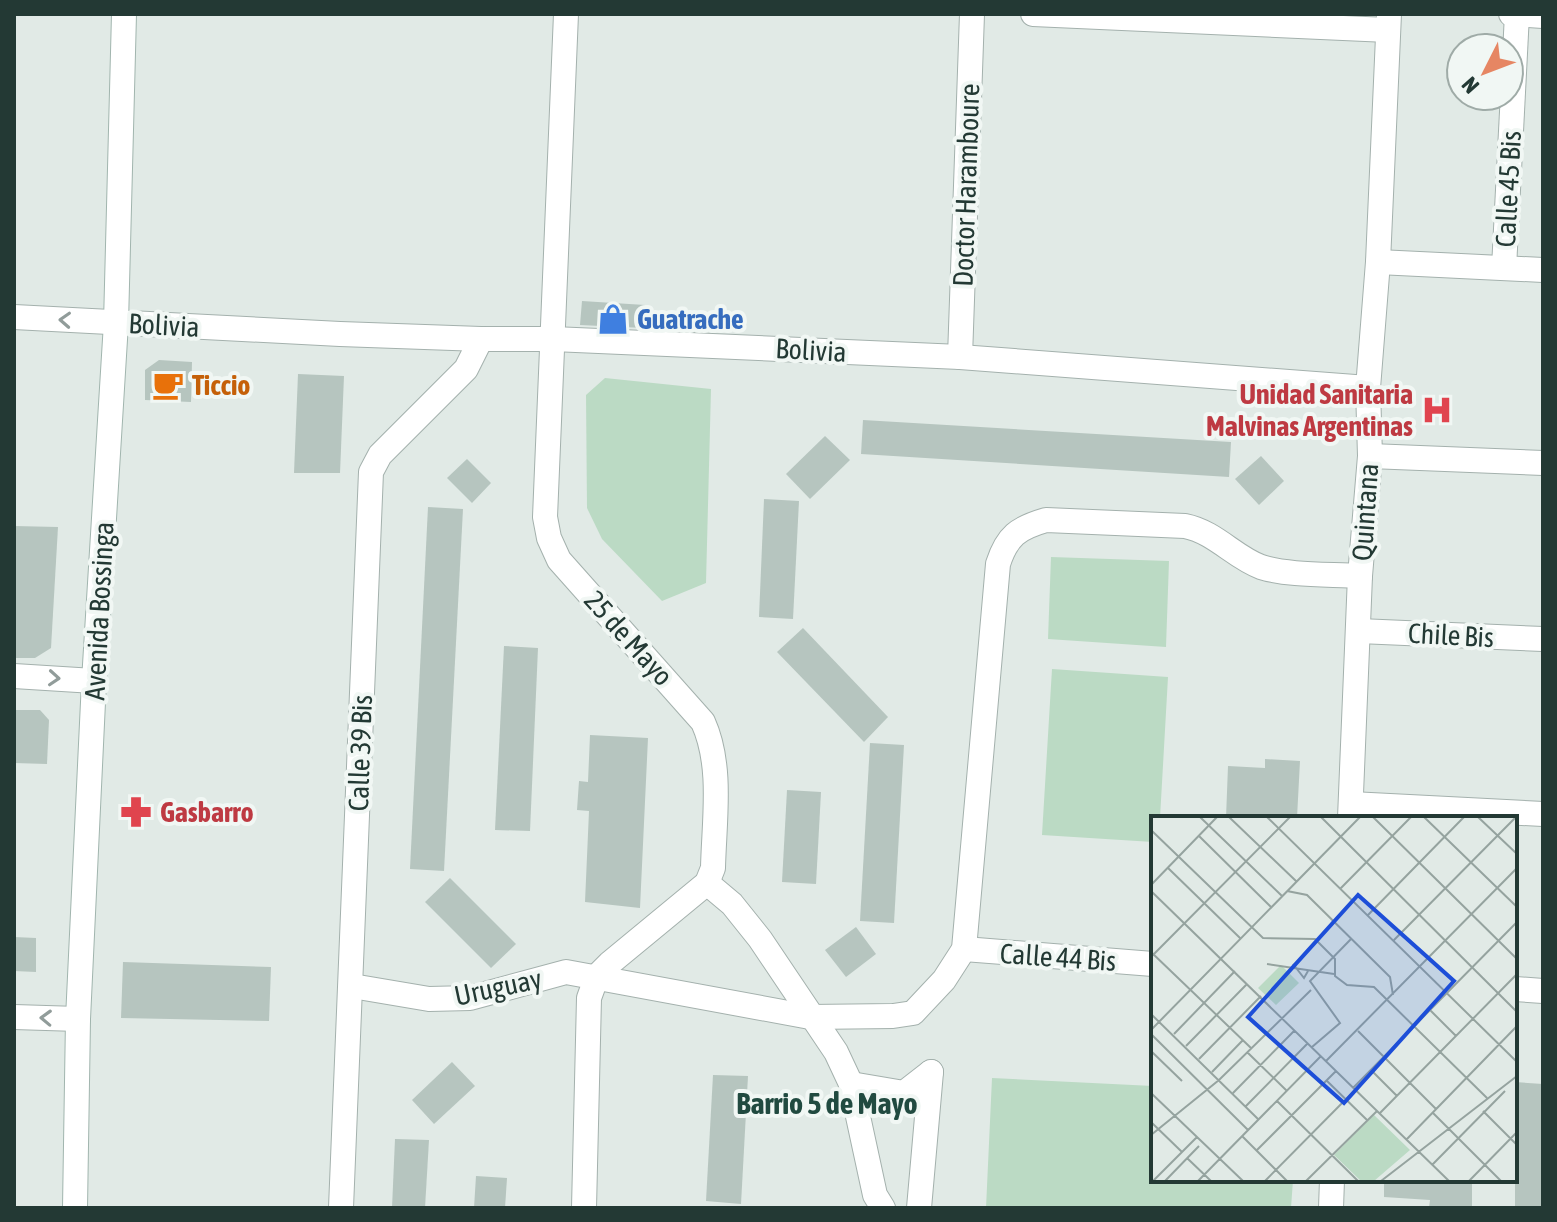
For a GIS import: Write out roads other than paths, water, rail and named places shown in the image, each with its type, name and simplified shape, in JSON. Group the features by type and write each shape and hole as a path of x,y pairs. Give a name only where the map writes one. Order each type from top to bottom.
{"street":[{"name":"Avenida Bossinga","path":"75,1208 78,1019 94,681 116,323 124,14"},
{"name":"25 de Mayo","path":"566,14 545,517 549,538 559,560 703,722 713,743 713,868 707,883"},
{"name":"Doctor Haramboure","path":"960,357 972,14"},
{"path":"1033,14 1389,22"},
{"path":"1511,14 1543,16"},
{"name":"Calle 45 Bis","path":"1504,268 1517,14"},
{"name":"Quintana","path":"1350,811 1360,576 1370,456 1368,388 1378,262 1389,22"},
{"path":"1378,262 1543,270"},
{"name":"Bolivia","path":"14,317 960,357 1368,388"},
{"name":"Calle 39 Bis","path":"341,1208 371,472 380,455 466,369 481,339"},
{"path":"1370,456 1543,463"},
{"path":"964,949 998,564 1004,545 1015,534 1028,525 1046,520 1185,526 1202,529 1260,566 1360,576"},
{"name":"Chile Bis","path":"1359,631 1543,639"},
{"path":"14,676 94,681"},
{"path":"1350,811 1543,814"},
{"path":"584,1208 589,998 597,976 707,883 732,904 760,939 836,1052 851,1084 875,1195 883,1208"},
{"name":"Uruguay","path":"352,986 429,999 470,998 566,972 810,1017 893,1016 913,1013 944,980 964,949"},
{"name":"Calle 44 Bis","path":"964,949 1151,964"},
{"path":"1517,989 1543,991"},
{"path":"14,1017 78,1019"},
{"path":"851,1084 904,1093 931,1072 919,1208"},
{"path":"1331,1208 1332,1182"}],"place":[{"name":"Guatrache","path":"613,319"},
{"name":"Ticcio","path":"168,385"},
{"name":"Unidad Sanitaria Malvinas Argentinas","path":"1437,410"},
{"name":"Gasbarro","path":"136,812"}],"district":[{"name":"Barrio 5 de Mayo","path":"827,1103"}]}
